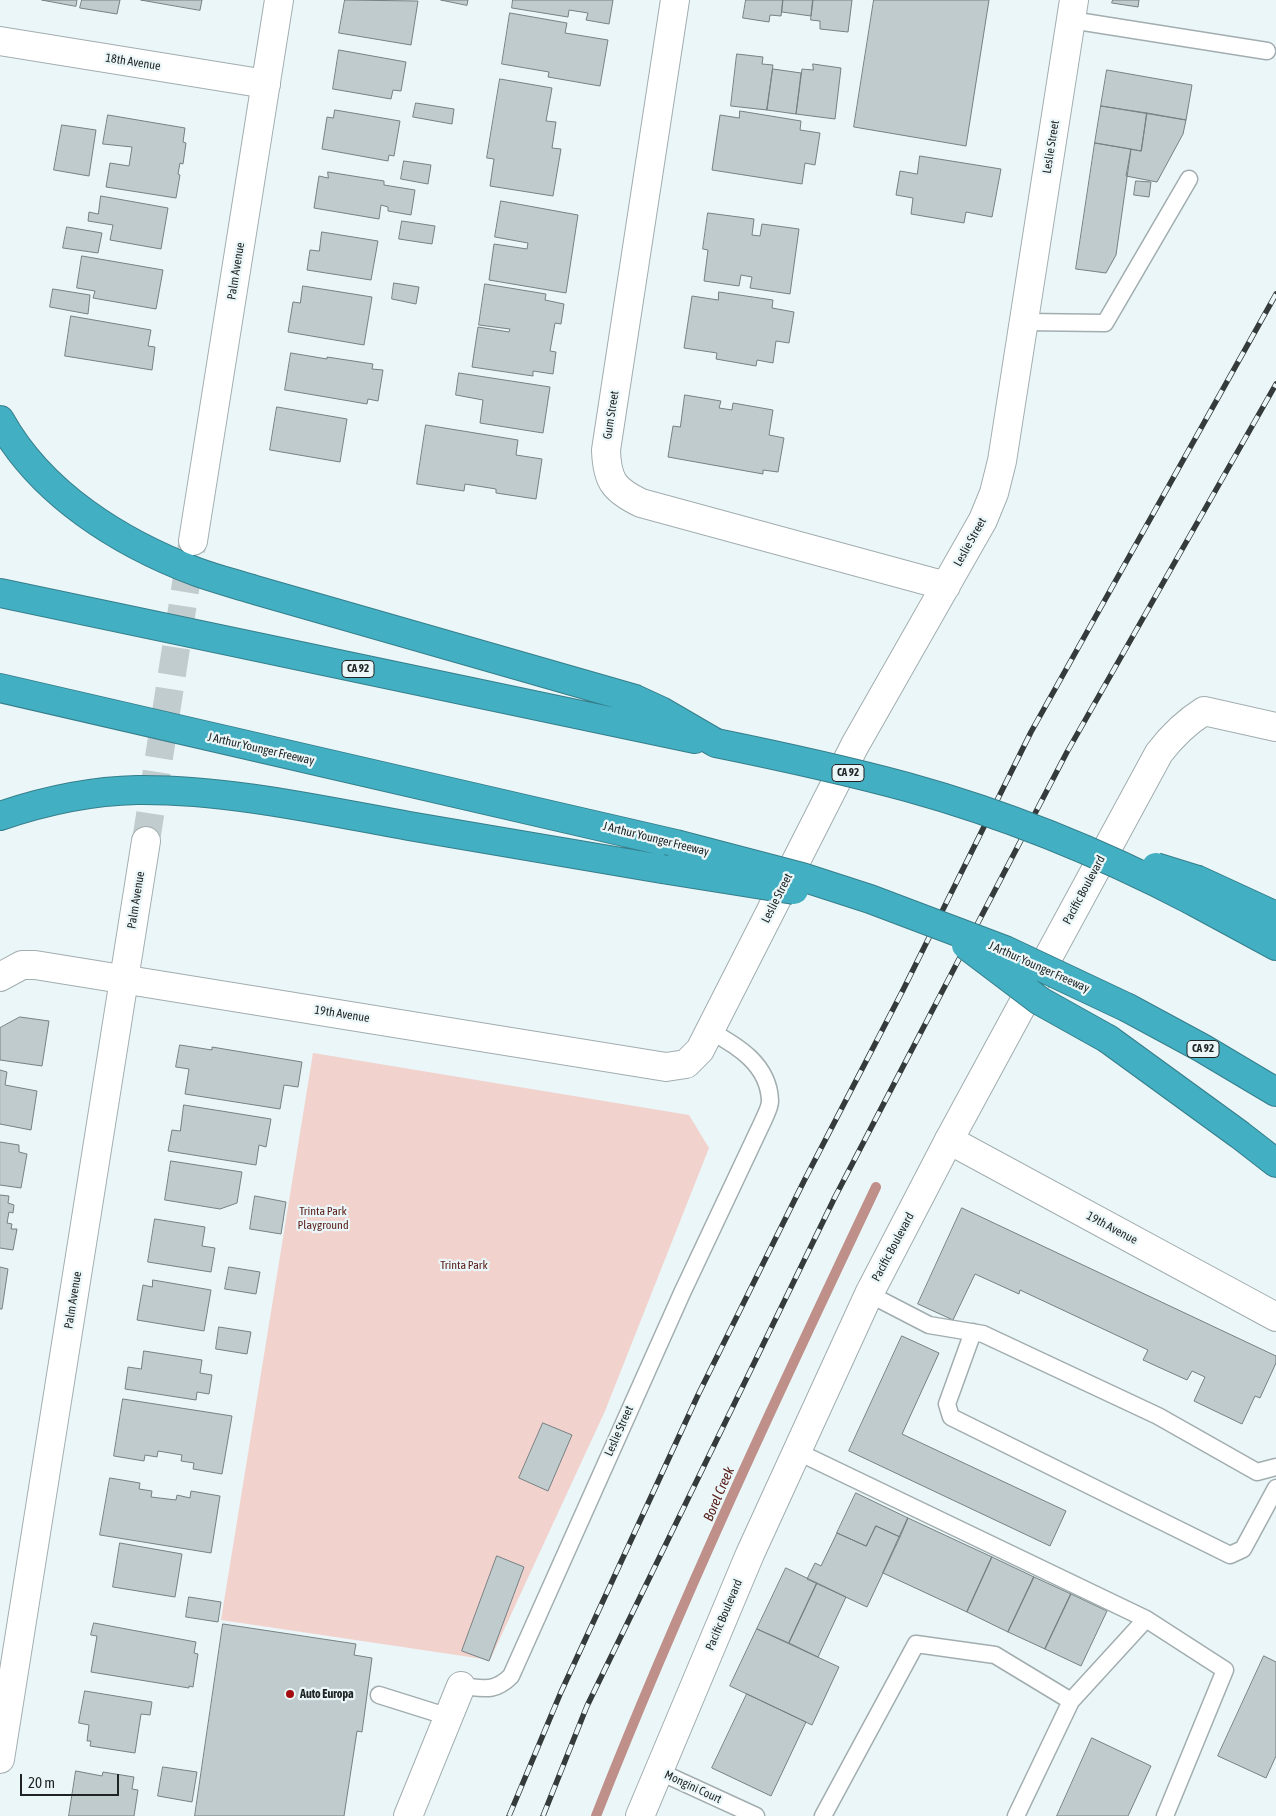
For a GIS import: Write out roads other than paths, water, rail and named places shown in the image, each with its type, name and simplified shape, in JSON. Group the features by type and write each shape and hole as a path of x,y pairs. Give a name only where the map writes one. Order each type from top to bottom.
{"highway":[{"path":"0,420 30,463 58,491 94,519 144,548 197,572 635,699 661,711 716,743"},
{"name":"CA 92","path":"0,593 716,743 907,787 1051,836 1109,860 1195,890 1276,946"},
{"name":"J Arthur Younger Freeway","path":"0,688 676,844 802,877 870,899 1005,950 1128,1008 1202,1048 1276,1092"},
{"path":"0,816 28,806 105,792 136,790 212,794 765,886 870,899"},
{"path":"1195,890 1276,916"},
{"path":"939,924 1040,1001 1108,1039 1240,1134 1276,1163"}],"street":[{"name":"Palm Avenue","path":"193,541 279,0"},
{"name":"Gum Street","path":"675,0 606,450 607,470 614,484 625,495 641,503 946,586"},
{"name":"Leslie Street","path":"686,1064 700,1050 855,745 983,520 994,493 1002,461 1073,10"},
{"name":"18th Avenue","path":"0,41 266,84"},
{"name":"Pacific Boulevard","path":"640,1816 796,1450 868,1294 949,1140 1159,753 1174,734 1204,711 1276,727"},
{"name":"Palm Avenue","path":"0,1759 146,841"},
{"name":"19th Avenue","path":"0,977 22,965 35,965 666,1067 686,1064"},
{"name":"19th Avenue","path":"949,1140 1276,1316"},
{"name":"Leslie Street","path":"408,1816 461,1686"}],"lane":[{"path":"1073,10 1267,51"},
{"path":"1024,322 1105,323 1189,179"},
{"name":"Leslie Street","path":"461,1686 490,1688 502,1685 510,1676 678,1302 764,1119 770,1103 768,1087 762,1071 732,1042 710,1031"},
{"path":"868,1294 929,1324 983,1334 1158,1416 1257,1472 1276,1467"},
{"path":"972,1332 947,1404 951,1417 1230,1555 1243,1548 1276,1488"},
{"path":"796,1450 1146,1619 1225,1670 1165,1816"},
{"path":"1016,1816 1071,1701 1146,1619"},
{"path":"823,1816 916,1644 995,1655 1071,1701"},
{"path":"379,1696 449,1717"},
{"name":"Mongini Court","path":"658,1771 756,1816"}],"waterway":[{"name":"Borel Creek","path":"596,1816 661,1657 696,1578 766,1421 876,1187"}],"tunnel":[{"path":"146,841 192,545"}],"railway":[{"path":"509,1816 561,1692 698,1395 804,1181 903,990 1031,732 1276,294"},
{"path":"543,1816 587,1706 835,1197 1067,752 1276,384"}],"place":[{"name":"Auto Europa","path":"290,1694"}],"park label":[{"name":"Trinta Park Playground","path":"323,1218"},
{"name":"Trinta Park","path":"464,1265"}]}
